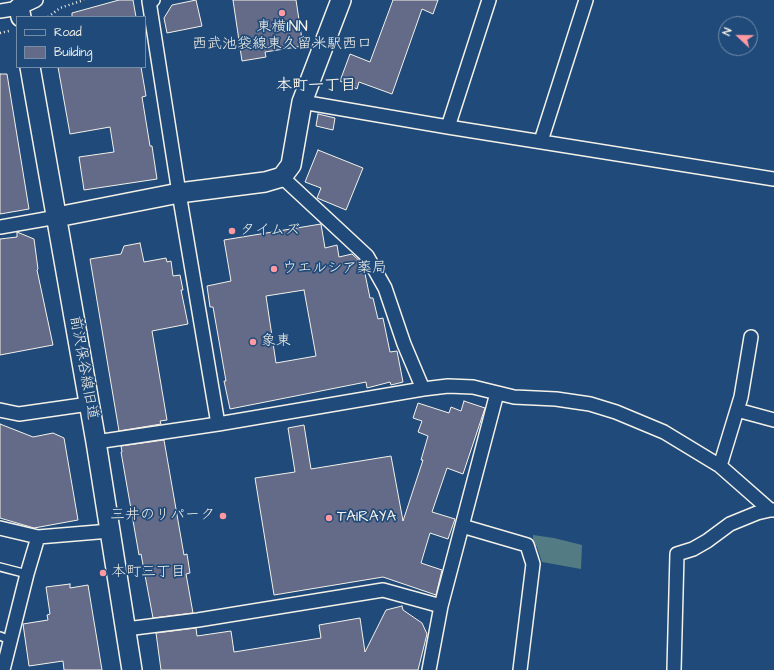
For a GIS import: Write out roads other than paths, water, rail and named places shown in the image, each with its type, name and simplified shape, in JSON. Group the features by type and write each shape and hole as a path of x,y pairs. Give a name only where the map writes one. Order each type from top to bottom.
{"street":[{"path":"18,16 36,0"},
{"path":"153,0 149,1 179,193 218,424"},
{"path":"0,227 179,193 265,182 282,177 291,164 302,102 341,0"},
{"path":"448,127 489,0"},
{"path":"542,141 586,0"},
{"path":"0,11 16,18"},
{"name":"前沢保谷線旧道","path":"30,68 58,217 96,442 132,670"},
{"path":"302,102 774,179"},
{"path":"282,177 367,256 385,288 404,344 423,389"},
{"path":"720,466 741,398 751,337"},
{"path":"96,442 218,424 423,389 448,386 473,387 514,397 556,399 590,404 616,412 664,432 720,466 772,510"},
{"path":"429,670 441,606 497,393"},
{"path":"0,410 19,414 89,404"},
{"path":"737,410 774,420"},
{"path":"674,670 677,554 693,549 708,541 730,524 757,513 772,510"},
{"path":"462,526 527,545 533,564 520,670"},
{"path":"0,528 38,537 110,530"},
{"path":"3,670 5,638 38,537"},
{"path":"126,629 198,620 383,590 441,606"}],"lane":[{"path":"0,567 26,574"}],"place":[{"name":"東横INN 西武池袋線東久留米駅西口","path":"282,13"},
{"name":"タイムズ","path":"232,231"},
{"name":"ウエルシア薬局","path":"274,269"},
{"name":"象東","path":"253,342"},
{"name":"三井のリパーク","path":"223,516"},
{"name":"TAIRAYA","path":"329,518"},
{"name":"本町三丁目","path":"103,573"}],"district":[{"name":"本町一丁目","path":"316,87"}]}
